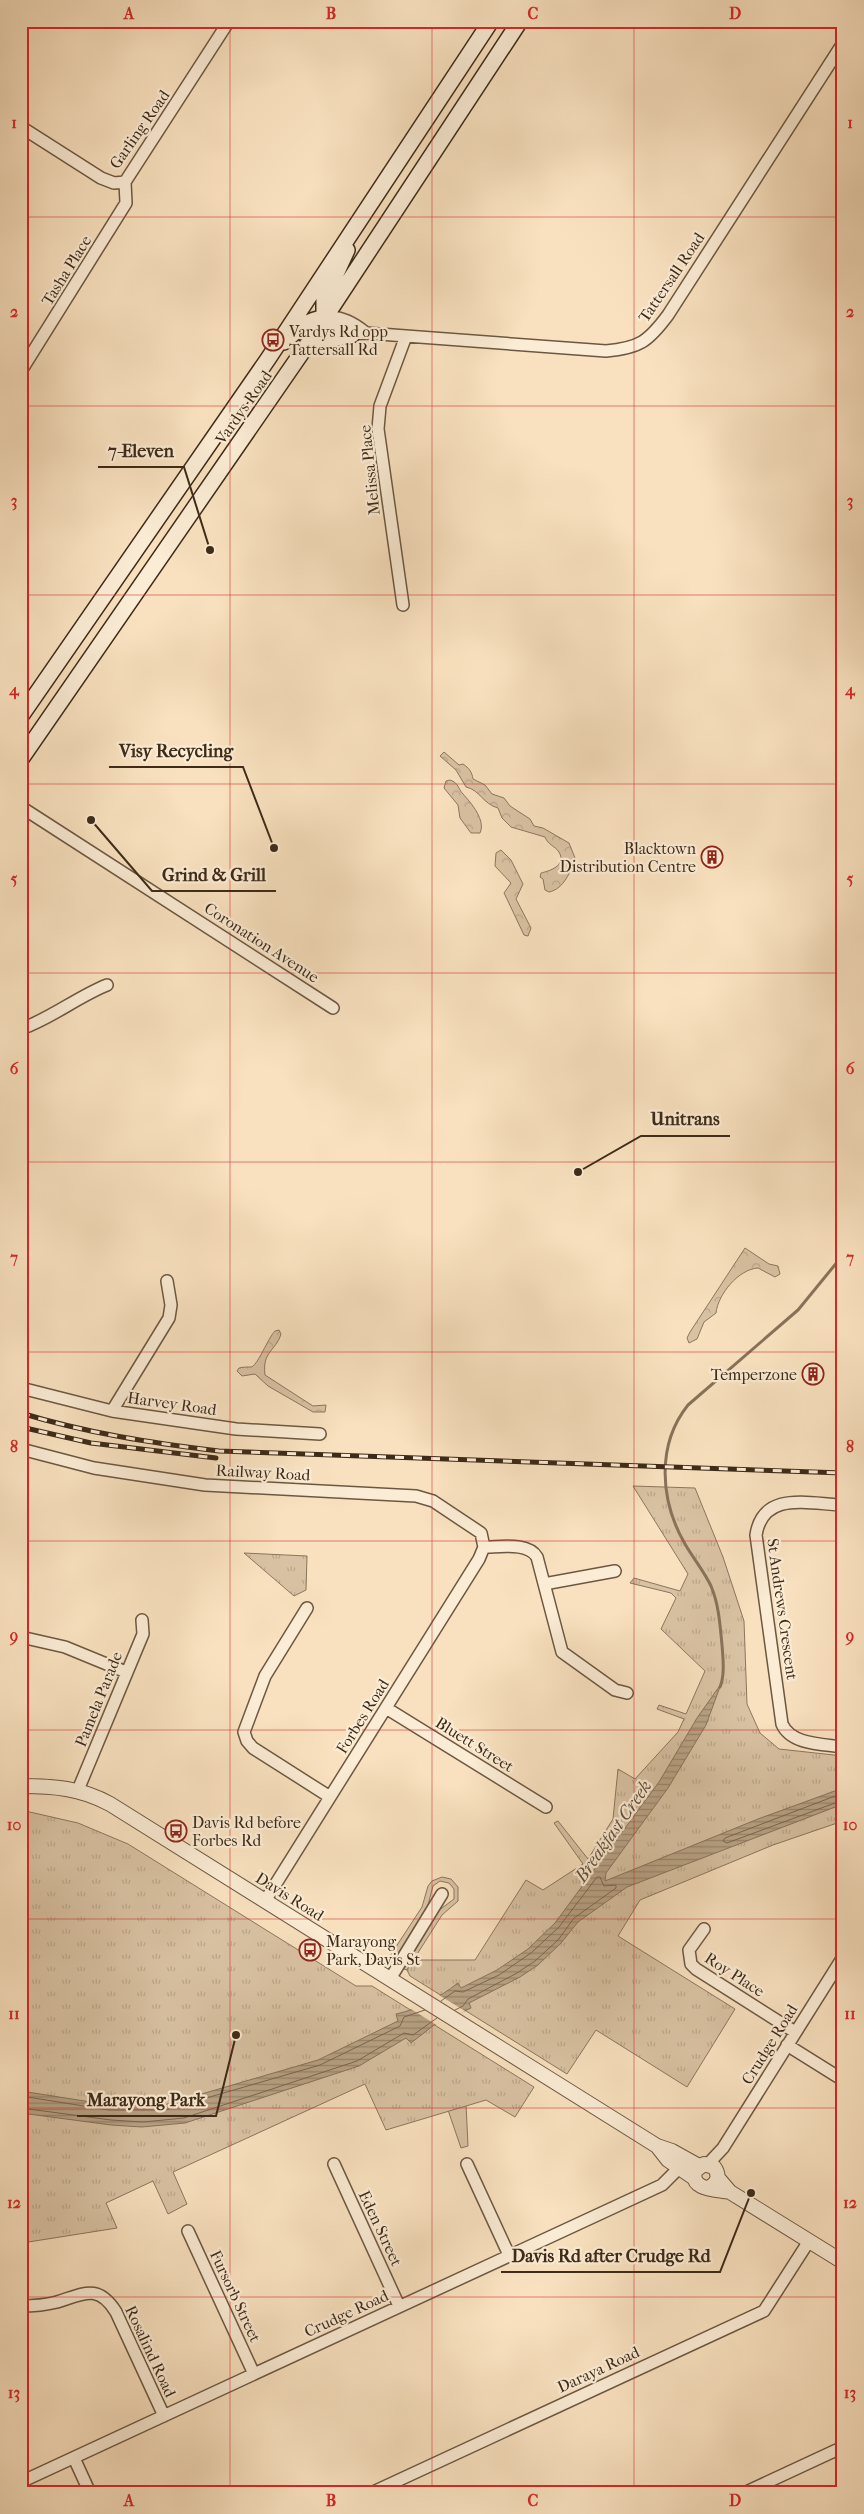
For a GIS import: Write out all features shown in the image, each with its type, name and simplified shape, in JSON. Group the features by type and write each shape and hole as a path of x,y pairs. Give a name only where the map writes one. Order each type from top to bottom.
{"main road":[{"name":"Vardys Road","path":"21,716 268,359 491,21"},
{"name":"Vardys Road","path":"21,759 307,345 520,21"},
{"path":"268,359 303,325 312,320 324,318 324,300 368,206"},
{"path":"307,345 359,334"}],"street":[{"name":"Garling Road","path":"21,127 101,178 114,183 125,182 229,21"},
{"name":"Tattersall Road","path":"324,318 333,316 357,326 359,334 460,338 606,350 627,349 641,344 656,331 668,315 843,44"},
{"name":"Tasha Place","path":"21,371 126,203 125,182"},
{"name":"Melissa Place","path":"403,605 378,429 380,406 406,336"},
{"name":"Coronation Avenue","path":"21,807 333,1008"},
{"path":"21,1029 38,1024 93,991 108,985"},
{"path":"112,1411 169,1318 171,1304 167,1281"},
{"name":"Harvey Road","path":"21,1388 112,1411 236,1429 320,1434"},
{"name":"Railway Road","path":"21,1449 94,1468 205,1485 416,1496 433,1501 474,1526 481,1532 484,1547"},
{"name":"St Andrews Crescent","path":"843,1505 784,1503 774,1505 762,1516 756,1535 782,1724 785,1731 798,1739 843,1747"},
{"path":"484,1547 523,1548 534,1551 562,1652 615,1690 627,1693"},
{"name":"Forbes Road","path":"265,1901 479,1559 484,1547"},
{"path":"544,1584 615,1571"},
{"path":"307,1608 265,1676 244,1732 246,1741 253,1748 330,1797"},
{"name":"Pamela Parade","path":"78,1790 143,1634 142,1620"},
{"path":"21,1637 65,1647 126,1672"},
{"name":"Bluett Street","path":"386,1708 546,1807"},
{"name":"Davis Road","path":"21,1786 78,1790 110,1804 657,2146 672,2151 730,2192 843,2262"},
{"path":"390,1978 442,1894"},
{"name":"Roy Place","path":"704,1929 690,1950 691,1964 696,1970 795,2032"},
{"name":"Crudge Road","path":"707,2174 843,1956"},
{"path":"787,2045 843,2080"},
{"name":"Davis Road","path":"657,2146 668,2160 679,2168 707,2174"},
{"name":"Eden Street","path":"334,2164 399,2306"},
{"path":"468,2164 509,2255"},
{"name":"Crudge Road","path":"21,2482 662,2185 679,2168"},
{"name":"Fursorb Street","path":"188,2231 254,2374"},
{"name":"Daraya Road","path":"371,2493 764,2310 809,2241"},
{"name":"Rosalind Road","path":"21,2306 46,2304 79,2293 89,2292 106,2300 116,2312 164,2416"},
{"path":"744,2493 843,2447"},
{"path":"74,2458 90,2493"}],"green space":[{"path":"444,752 459,765 463,764 469,769 473,779 485,785 492,794 504,798 510,806 530,819 534,826 543,828 569,843 575,858 569,874 559,887 549,892 545,890 543,879 540,877 541,873 559,864 561,857 559,852 545,837 511,827 502,818 498,808 475,791 466,787 456,770 440,756"},
{"path":"450,780 457,784 477,812 481,823 480,833 471,833 460,818 458,805 444,788 446,781"},
{"path":"501,850 511,860 523,884 516,899 531,928 528,936 524,935 504,893 511,883 495,866 496,853"},
{"path":"745,1248 769,1264 778,1266 780,1274 775,1277 758,1268 751,1269 737,1278 725,1291 716,1313 704,1322 697,1339 689,1343 687,1338 690,1332"},
{"path":"279,1330 281,1334 279,1340 267,1356 265,1375 313,1406 326,1405 325,1412 313,1412 268,1386 255,1374 242,1376 237,1371 239,1368 253,1366 272,1335 275,1331"},
{"path":"633,1486 695,1488 723,1557 744,1621 747,1704 760,1733 779,1749 843,1756 843,1821 773,1845 640,1900 618,1936 735,2009 687,2087 596,2030 567,2074 410,1976 407,1970 413,1960 475,1960 526,1880 543,1890 583,1864 554,1823 558,1821 588,1859 613,1819 618,1769 635,1779 678,1732 684,1719 657,1709 659,1705 686,1714 705,1671 661,1629 676,1598 671,1593 630,1583 634,1578 680,1591 688,1574"},
{"path":"244,1553 307,1556 306,1590 294,1596"},
{"path":"21,1810 78,1823 128,1844 356,1986 372,1986 534,2087 515,2117 486,2100 386,2130 365,2084 173,2172 187,2204 168,2214 153,2181 106,2203 117,2228 22,2243"},
{"path":"442,1877 451,1879 458,1887 458,1901 442,1915 407,1970 404,1969 438,1911 454,1899 454,1889 449,1883 440,1881 433,1886 428,1905 394,1960 391,1962 388,1959 422,1907 428,1886 432,1881"},
{"path":"466,2104 468,2146 461,2148 448,2110"}],"water":[{"path":"721,1684 706,1725 668,1788 606,1873 605,1881 758,1819 843,1788 843,1804 627,1887 578,1922 561,1943 538,1965 520,1977 469,2003 471,2008 434,2025 411,2043 406,2038 359,2066 185,2123 142,2127 111,2125 21,2113 21,2091 110,2105 164,2105 318,2060 398,2021 396,2014 428,2002 458,1983 461,1988 497,1970 528,1949 555,1923 659,1782 697,1718"}],"pier":[{"path":"439,1995 465,2011 438,2026 411,2009"}],"waterway":[{"name":"Breakfast Creek","path":"720,1687 723,1677 723,1661 716,1600 708,1580 685,1544 670,1510 665,1473 666,1455 678,1421 688,1405 798,1310 843,1255"}],"railway":[{"path":"21,1413 119,1436 219,1451 843,1473"},
{"path":"21,1427 91,1443 216,1458"}],"place":[{"name":"Vardys Rd opp Tattersall Rd","path":"273,340"},
{"name":"7-Eleven","path":"210,550"},
{"name":"Grind & Grill","path":"91,820"},
{"name":"Visy Recycling","path":"274,848"},
{"name":"Blacktown Distribution Centre","path":"712,857"},
{"name":"Unitrans","path":"578,1172"},
{"name":"Temperzone","path":"813,1374"},
{"name":"Davis Rd before Forbes Rd","path":"176,1831"},
{"name":"Marayong Park, Davis St","path":"310,1950"},
{"name":"Marayong Park","path":"236,2035"},
{"name":"Davis Rd after Crudge Rd","path":"751,2193"}]}
